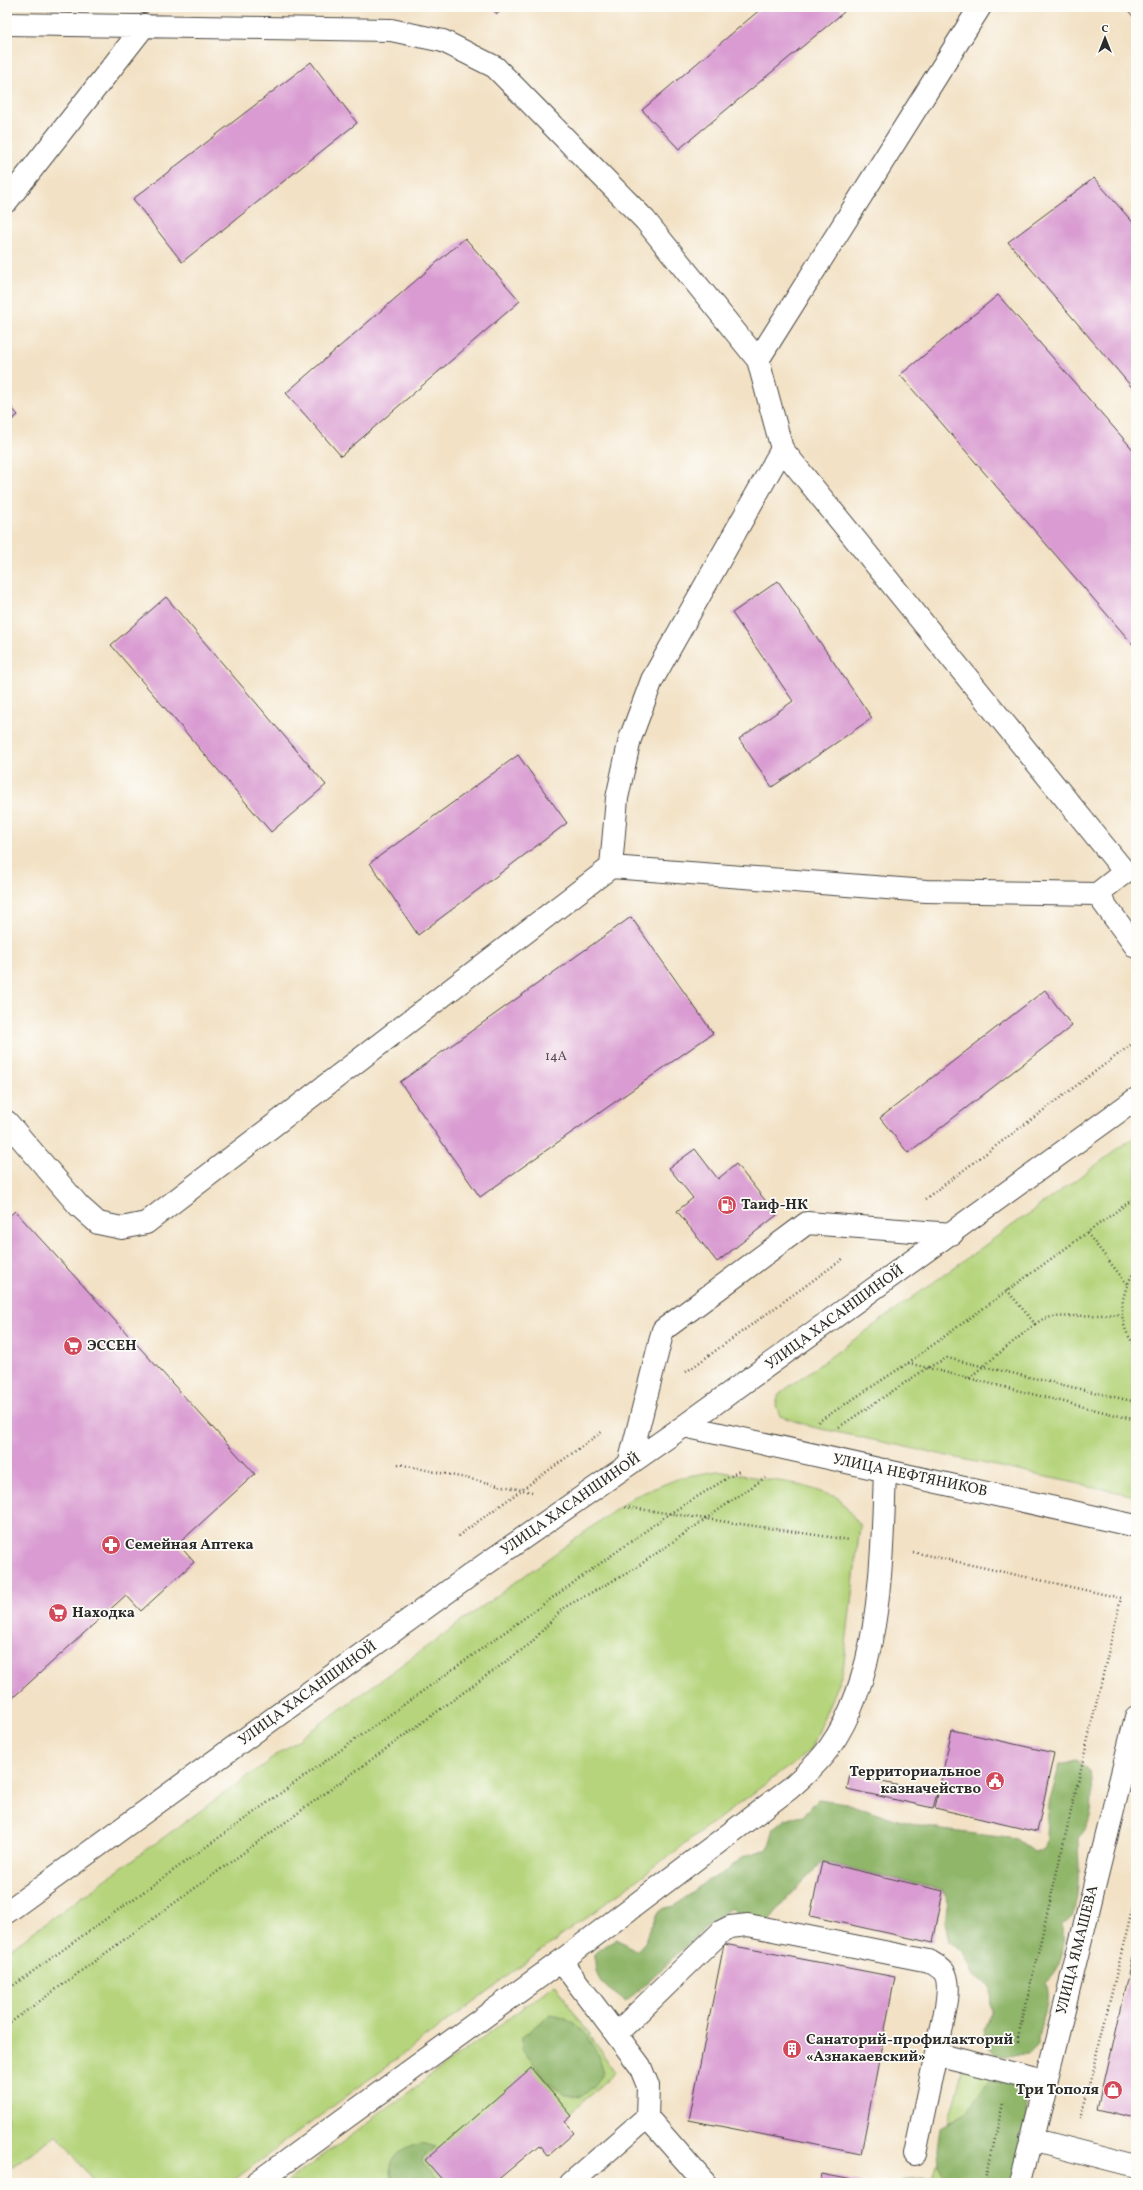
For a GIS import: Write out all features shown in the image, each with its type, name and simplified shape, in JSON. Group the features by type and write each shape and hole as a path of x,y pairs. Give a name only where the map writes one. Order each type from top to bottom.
{"street":[{"path":"758,360 980,7"},
{"path":"7,24 391,30 443,41 495,67 645,220 758,360 782,449 1130,867 1097,894 926,891 611,867 146,1223 122,1228 98,1223 79,1206 7,1122"},
{"path":"7,202 146,25"},
{"path":"611,867 617,798 630,739 652,680 782,449"},
{"path":"1097,894 1136,947"},
{"name":"УЛИЦА ХАСАНШИНОЙ","path":"7,1912 476,1571 684,1426 952,1234 1136,1099"},
{"path":"629,1464 663,1330 807,1223 952,1234"},
{"name":"УЛИЦА НЕФТЯНИКОВ","path":"684,1426 1136,1526"},
{"path":"256,2183 561,1961 790,1789 818,1762 830,1747 841,1729 857,1693 876,1612 881,1576 885,1470"},
{"name":"УЛИЦА ЯМАШЕВА","path":"1021,2183 1045,2080 1136,1717"},
{"path":"616,2034 722,1931 730,1927 748,1925 929,1961 938,1966 945,1973 948,1981 948,1992 915,2154"},
{"path":"561,1961 616,2034 644,2075 648,2086 647,2117 705,2183"},
{"path":"936,2054 1045,2080"},
{"path":"572,2183 647,2117"},
{"path":"1031,2139 1136,2166"}],"path":[{"path":"885,1229 1136,1041"},
{"path":"7,1990 669,1514 779,1448 908,1363 1136,1197"},
{"path":"1087,1233 1127,1284"},
{"path":"1136,1268 1127,1284 1122,1302 1122,1314 1126,1330 1136,1347"},
{"path":"1007,1290 1035,1324"},
{"path":"969,1378 1035,1324 1052,1317 1122,1314"},
{"path":"7,2025 461,1696 530,1644 563,1608 631,1571 801,1452 927,1368 947,1358 1136,1402"},
{"path":"908,1363 1136,1420"},
{"path":"398,1464 535,1493"},
{"path":"620,1506 858,1542"},
{"path":"910,1551 1121,1598 985,2183"},
{"path":"1074,2150 1136,1894"}],"green space":[{"path":"1136,1136 1136,1496 812,1427 780,1416 776,1405 779,1394"},
{"path":"717,1471 797,1484 839,1498 860,1526 843,1670 811,1750 230,2183 95,2183 57,2134 7,2170 7,1951 633,1497 682,1477"},
{"path":"1077,1760 1090,1771 1092,1798 1092,1807 1088,1824 1078,1838 1078,1899 1071,1917 1063,1924 1062,1956 1056,1970 1045,1983 1047,2000 1038,2037 1038,2046 1029,2055 997,2056 986,2044 983,2029 991,2012 990,1987 974,1975 962,1950 949,1943 945,1922 948,1900 943,1890 822,1862 784,1902 767,1923 747,1920 731,1908 711,1922 626,2002 602,1983 596,1972 595,1954 604,1946 617,1939 637,1951 645,1942 657,1913 665,1908 675,1906 705,1882 726,1871 744,1856 768,1849 774,1828 786,1819 803,1816 818,1799 846,1803 889,1818 942,1830 1017,1839 1034,1852 1042,1850 1045,1844 1049,1803 1060,1764"},
{"path":"555,1984 615,2072 494,2183 286,2183"},
{"path":"551,2014 572,2021 580,2027 592,2043 597,2053 604,2073 594,2086 581,2097 566,2095 551,2086 522,2049 522,2036"},
{"path":"964,2064 1001,2074 976,2183 932,2183"},
{"path":"995,2077 1021,2084 1027,2099 1026,2131 1014,2183 898,2183 914,2178 946,2180 938,2164 937,2150 940,2128 966,2113 988,2081"},
{"path":"422,2143 436,2147 423,2158 422,2162 440,2183 401,2183 390,2176 392,2163 395,2158 409,2147"}],"building":[{"path":"491,7 506,7 497,14"},
{"path":"763,7 839,7 844,12 679,149 642,110"},
{"path":"1125,7 1136,7 1136,20"},
{"path":"311,62 357,123 182,262 133,199"},
{"path":"1094,178 1136,226 1136,392 1008,242"},
{"path":"465,238 520,301 341,456 286,393"},
{"path":"998,295 1136,453 1136,648 900,375"},
{"path":"7,402 18,415 7,424"},
{"path":"778,581 872,718 772,787 739,739 793,701 732,613"},
{"path":"166,597 326,785 271,832 111,645"},
{"path":"518,755 567,823 418,935 370,863"},
{"path":"631,917 713,1033 480,1197 400,1082"},
{"path":"1045,990 1072,1026 908,1153 880,1118"},
{"name":"Таиф-НК","path":"695,1149 718,1179 736,1164 777,1215 717,1262 677,1211 693,1198 669,1168"},
{"name":"ЭССЕН","path":"15,1211 255,1474 178,1544 194,1562 141,1611 126,1595 7,1703 7,1218"},
{"name":"Территориальное казначейство","path":"952,1730 1054,1753 1037,1832 935,1808"},
{"path":"850,1775 937,1794 933,1808 847,1789"},
{"path":"822,1862 943,1891 933,1943 810,1916"},
{"name":"Санаторий-профилакторий «Азнакаевский»","path":"724,1944 895,1977 861,2154 689,2120"},
{"path":"1136,1948 1136,2118 1098,2109"},
{"path":"531,2068 572,2116 565,2122 574,2133 548,2156 539,2145 494,2183 445,2183 425,2160"},
{"path":"822,2174 862,2182 862,2183 820,2183"}],"place":[{"name":"Таиф-НК","path":"727,1205"},
{"name":"ЭССЕН","path":"73,1346"},
{"name":"Семейная Аптека","path":"111,1545"},
{"name":"Находка","path":"58,1613"},
{"name":"Территориальное казначейство","path":"995,1781"},
{"name":"Санаторий-профилакторий «Азнакаевский»","path":"792,2049"},
{"name":"Три Тополя","path":"1113,2090"}]}
